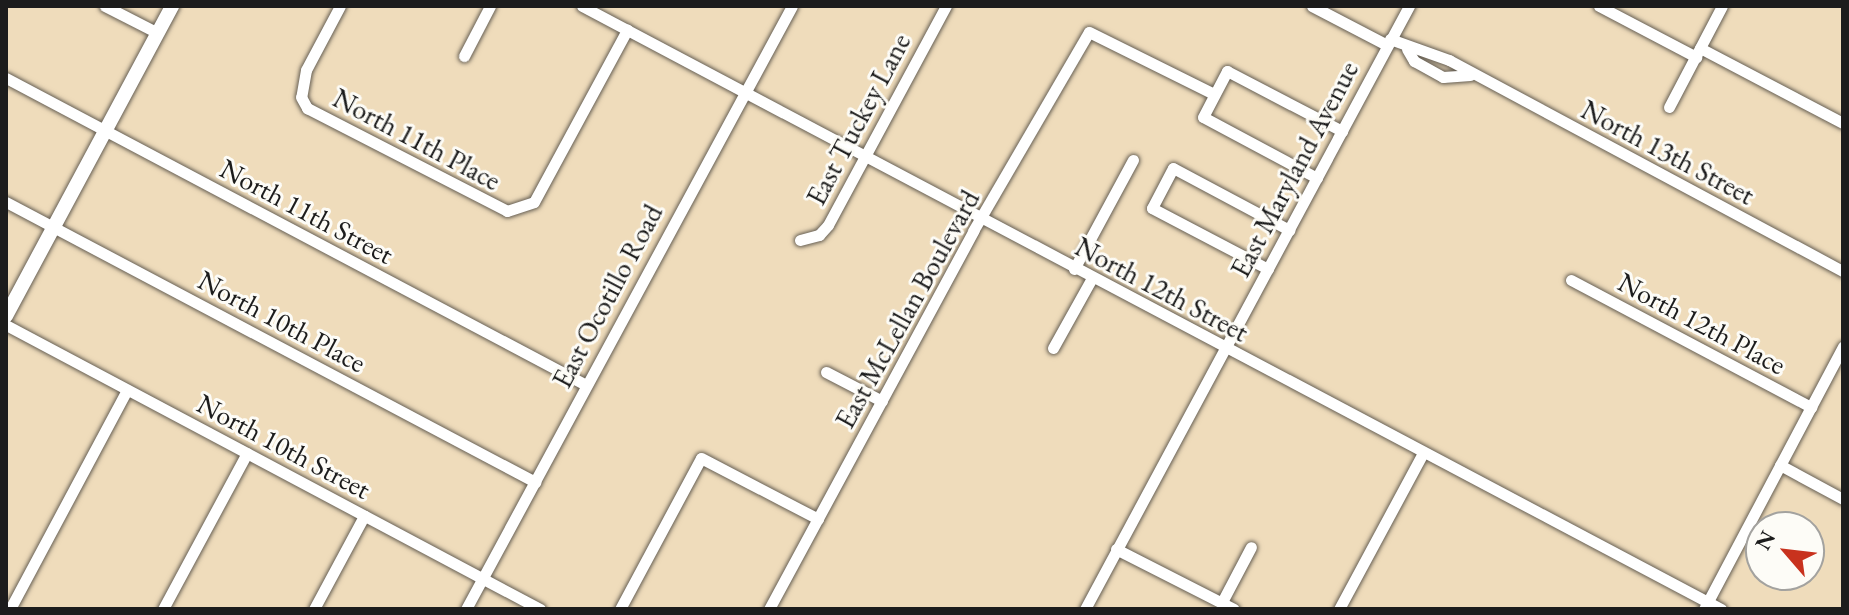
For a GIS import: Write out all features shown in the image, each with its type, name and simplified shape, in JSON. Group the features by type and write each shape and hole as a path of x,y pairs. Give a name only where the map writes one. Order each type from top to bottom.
{"main road":[{"path":"6,316 172,6"}],"street":[{"path":"105,6 158,33"},
{"name":"North 11th Place","path":"340,6 301,87 307,108 507,211 526,207 538,195 627,30"},
{"path":"464,56 490,6"},
{"name":"North 12th Street","path":"582,6 1224,350 1706,605 1721,609"},
{"name":"East Ocotillo Road","path":"466,609 792,6"},
{"name":"East Tuckey Lane","path":"800,240 819,235 828,225 946,6"},
{"name":"North 13th Street","path":"1312,6 1388,42 1407,49 1432,52 1470,75 1843,271"},
{"name":"East Maryland Avenue","path":"1085,609 1409,6"},
{"path":"1599,6 1843,123"},
{"path":"1669,107 1722,6"},
{"name":"East McLellan Boulevard","path":"769,609 982,219 1089,32 1214,94"},
{"name":"North 13th Street","path":"1407,49 1414,61 1443,77 1470,75"},
{"path":"1317,178 1203,117 1214,94 1227,71 1342,131"},
{"name":"North 11th Street","path":"6,78 586,385"},
{"path":"1074,269 1133,160"},
{"path":"1268,269 1152,208 1173,168 1289,230"},
{"name":"North 10th Place","path":"6,202 535,482"},
{"path":"1053,348 1092,278"},
{"name":"North 12th Place","path":"1571,280 1811,407"},
{"name":"North 10th Street","path":"6,325 540,609"},
{"path":"1706,605 1843,347"},
{"path":"826,372 882,401"},
{"path":"10,609 127,390"},
{"path":"163,609 247,453"},
{"path":"1339,609 1423,453"},
{"path":"620,609 701,458 818,519"},
{"path":"1780,465 1843,499"},
{"path":"314,609 364,516"},
{"path":"1222,602 1251,547"},
{"path":"1116,549 1234,609"}]}
